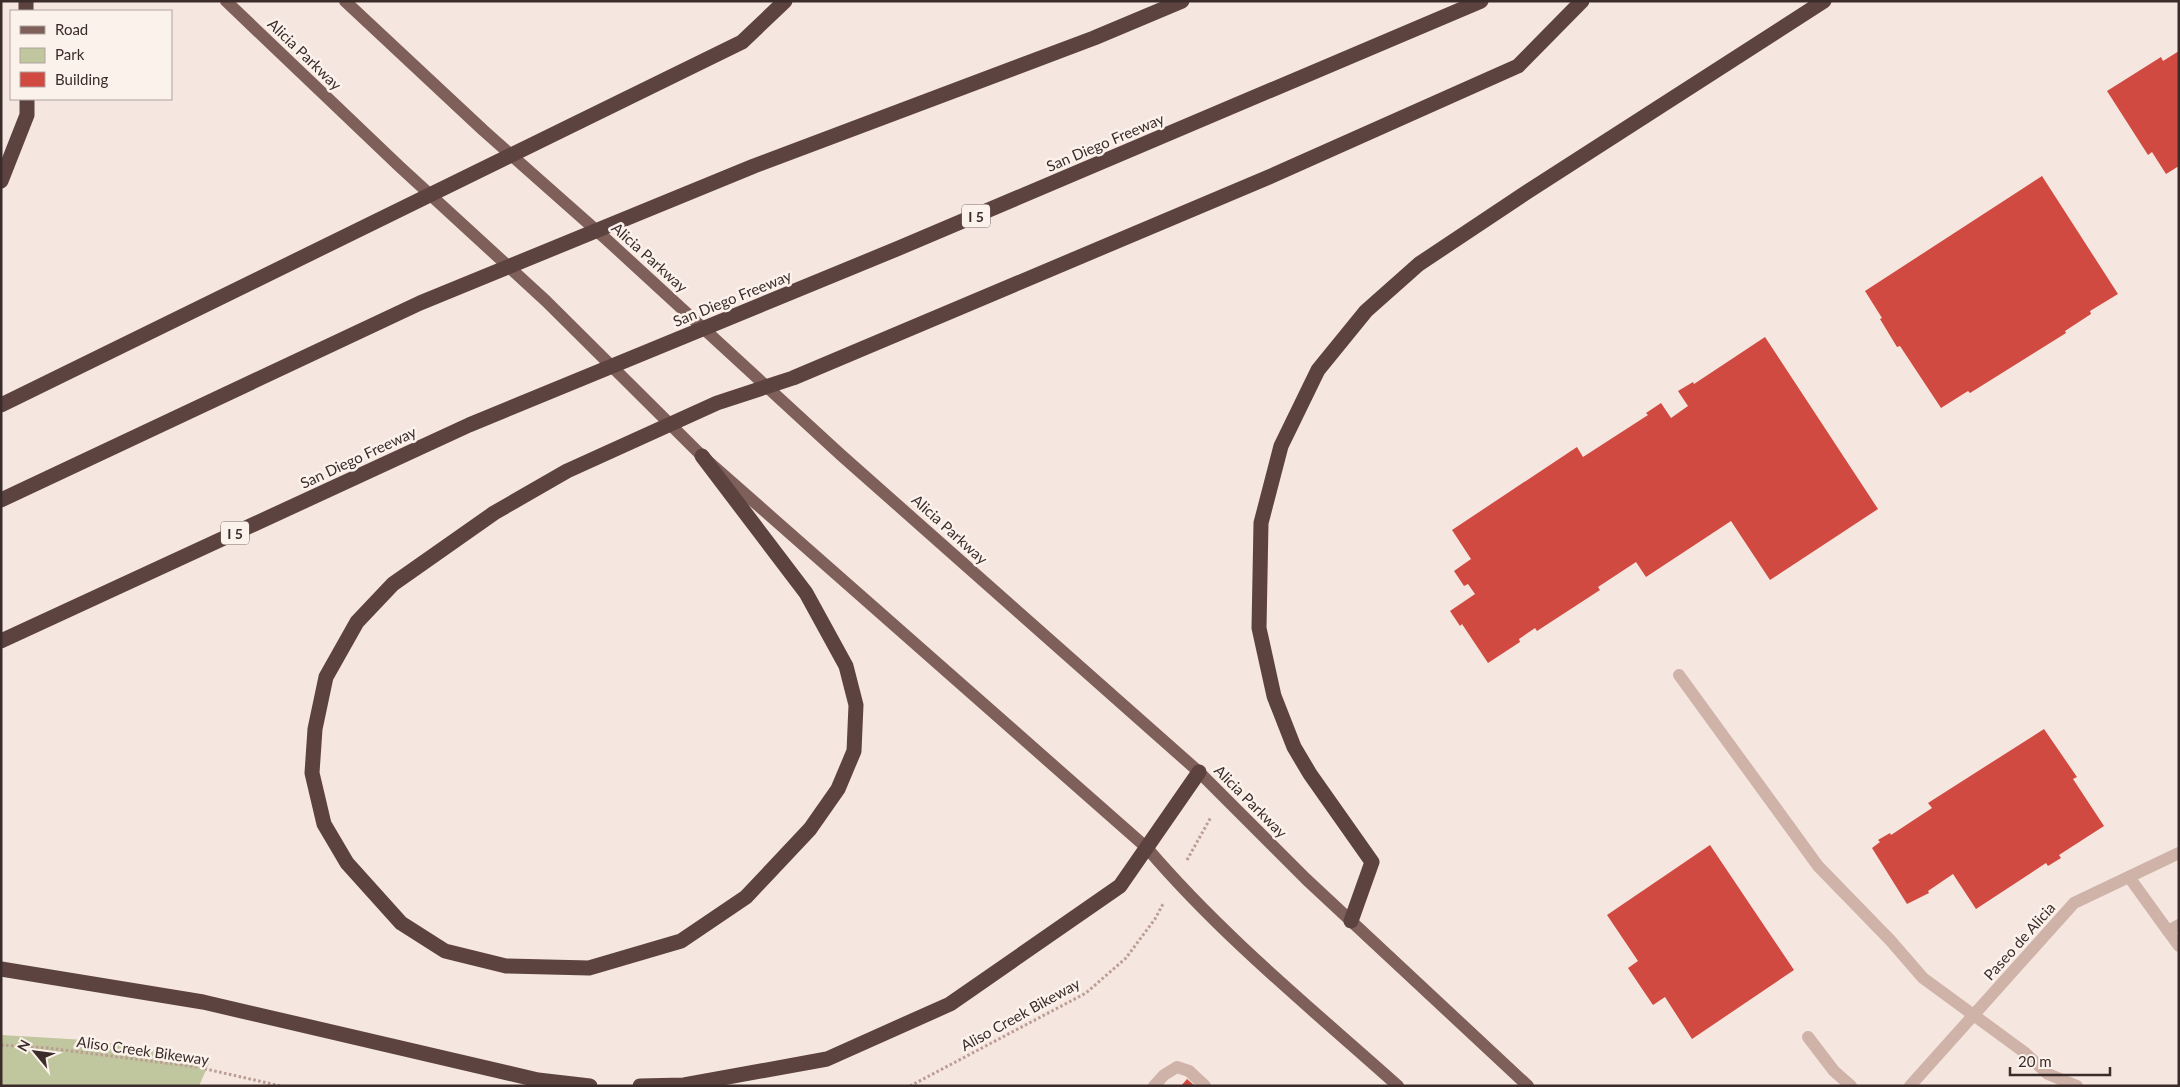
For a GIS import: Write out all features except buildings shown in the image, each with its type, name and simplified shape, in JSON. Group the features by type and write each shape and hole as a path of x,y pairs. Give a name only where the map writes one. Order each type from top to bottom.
{"highway":[{"path":"1,405 742,42 785,1"},
{"path":"1,500 420,303 754,166 1094,38 1182,1"},
{"name":"San Diego Freeway","path":"1,641 469,425 899,248 1482,1"},
{"path":"702,456 806,593 846,666 856,705 854,751 838,790 810,829 746,897 681,941 589,968 506,966 445,951 401,923 347,864 324,824 312,773 315,729 326,677 357,622 393,584 494,513 567,471 717,404 793,378 1251,185 1518,66 1582,1"},
{"path":"1351,921 1372,862 1310,774 1294,747 1274,696 1260,628 1260,523 1282,446 1318,370 1366,311 1419,264 1527,192 1824,1"},
{"path":"1,181 27,115 27,100"},
{"path":"640,1086 684,1085 827,1059 950,1004 1120,886 1199,772"},
{"path":"1,969 203,1002 538,1080 590,1086"}],"main road":[{"name":"Alicia Parkway","path":"226,1 400,167 546,301 702,456 1147,848 1175,881 1242,948 1398,1086"},
{"name":"Alicia Parkway","path":"345,1 483,130 606,239 841,455 1199,772 1306,879 1528,1086"}],"street":[{"path":"1679,675 1818,866 1890,940 1923,978 2024,1052 2048,1074 2077,1086"},
{"name":"Paseo de Alicia","path":"1910,1086 2074,903 2179,853"},
{"path":"2128,877 2173,928 2179,946"},
{"path":"1808,1037 1834,1071 1851,1086"},
{"path":"1154,1086 1164,1075 1177,1067 1189,1071 1205,1086"}],"path":[{"name":"Aliso Creek Bikeway","path":"910,1086 1086,992 1126,958 1155,919 1223,796"},
{"name":"Aliso Creek Bikeway","path":"1,1045 48,1048 196,1067 281,1086"}],"green space":[{"path":"1,1035 86,1040 150,1049 210,1061 199,1086 1,1086"}]}
